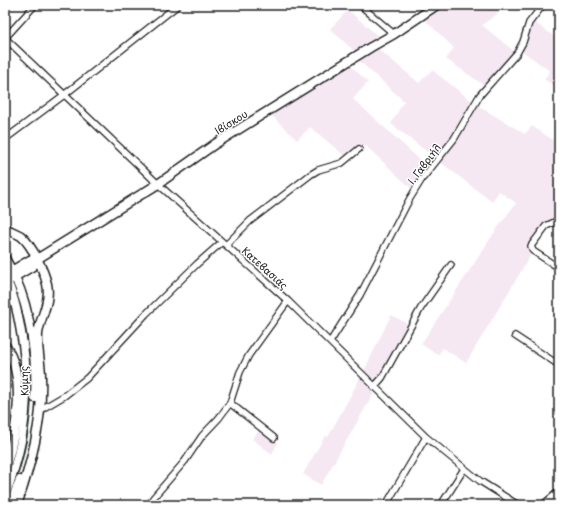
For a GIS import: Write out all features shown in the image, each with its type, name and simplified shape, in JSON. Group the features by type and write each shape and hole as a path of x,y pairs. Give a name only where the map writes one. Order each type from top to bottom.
{"street":[{"path":"5,38 35,5"},
{"path":"5,139 178,5"},
{"path":"360,5 394,34"},
{"name":"Ιβίσκου","path":"8,277 33,266 37,259 158,184 215,144 394,34 437,5"},
{"name":"Ι. Γαβριήλ","path":"330,342 360,294 409,200 422,179 454,139 480,95 518,53 529,23 542,5"},
{"name":"Κατεβασιάς","path":"5,38 158,184 288,301 426,437 464,469 518,505"},
{"path":"40,410 64,396 87,378 146,314 197,264 310,175 318,170 342,163 360,149"},
{"path":"559,220 543,230 531,246 533,251 559,268"},
{"path":"553,223 559,227"},
{"path":"5,228 25,240 37,259 46,282 48,292 38,334 41,377 40,410 34,447 17,505"},
{"name":"Κύμης","path":"5,258 21,331 25,359 26,392 22,437 14,469 5,495"},
{"path":"374,387 382,378 426,301 451,265"},
{"name":"Κύμης","path":"8,277 25,306 34,356 35,392 31,439 23,470 10,505"},
{"path":"150,505 153,498 185,461 202,436 219,418 230,403 240,372 249,355 288,301"},
{"path":"515,336 559,365"},
{"path":"5,345 16,367 18,386 16,422 6,465"},
{"path":"230,403 274,438"},
{"path":"386,505 426,437"},
{"path":"441,505 464,469"},
{"path":"545,505 559,493"}],"shaded area":[{"path":"442,5 494,5 500,12 482,25 515,52 485,86 446,59 454,48 423,18"},
{"path":"348,10 386,43 377,48 419,83 432,70 477,105 525,134 532,126 559,144 559,218 546,222 530,246 532,253 466,363 443,348 438,355 421,344 496,230 516,203 499,191 492,202 391,124 404,101 358,60 361,57 330,29"},
{"path":"530,19 559,40 559,89 544,79 550,71 518,48"},
{"path":"349,64 368,82 353,99 429,168 414,191 365,145 350,160 310,127 297,140 270,114"},
{"path":"391,315 412,326 382,377 372,388 375,391 321,485 303,474 325,436 328,437 366,367"},
{"path":"260,429 278,443 272,454 252,439"}],"green space":[{"path":"29,374 32,374 32,391 27,441 19,473 7,505 5,505 12,486"}]}
